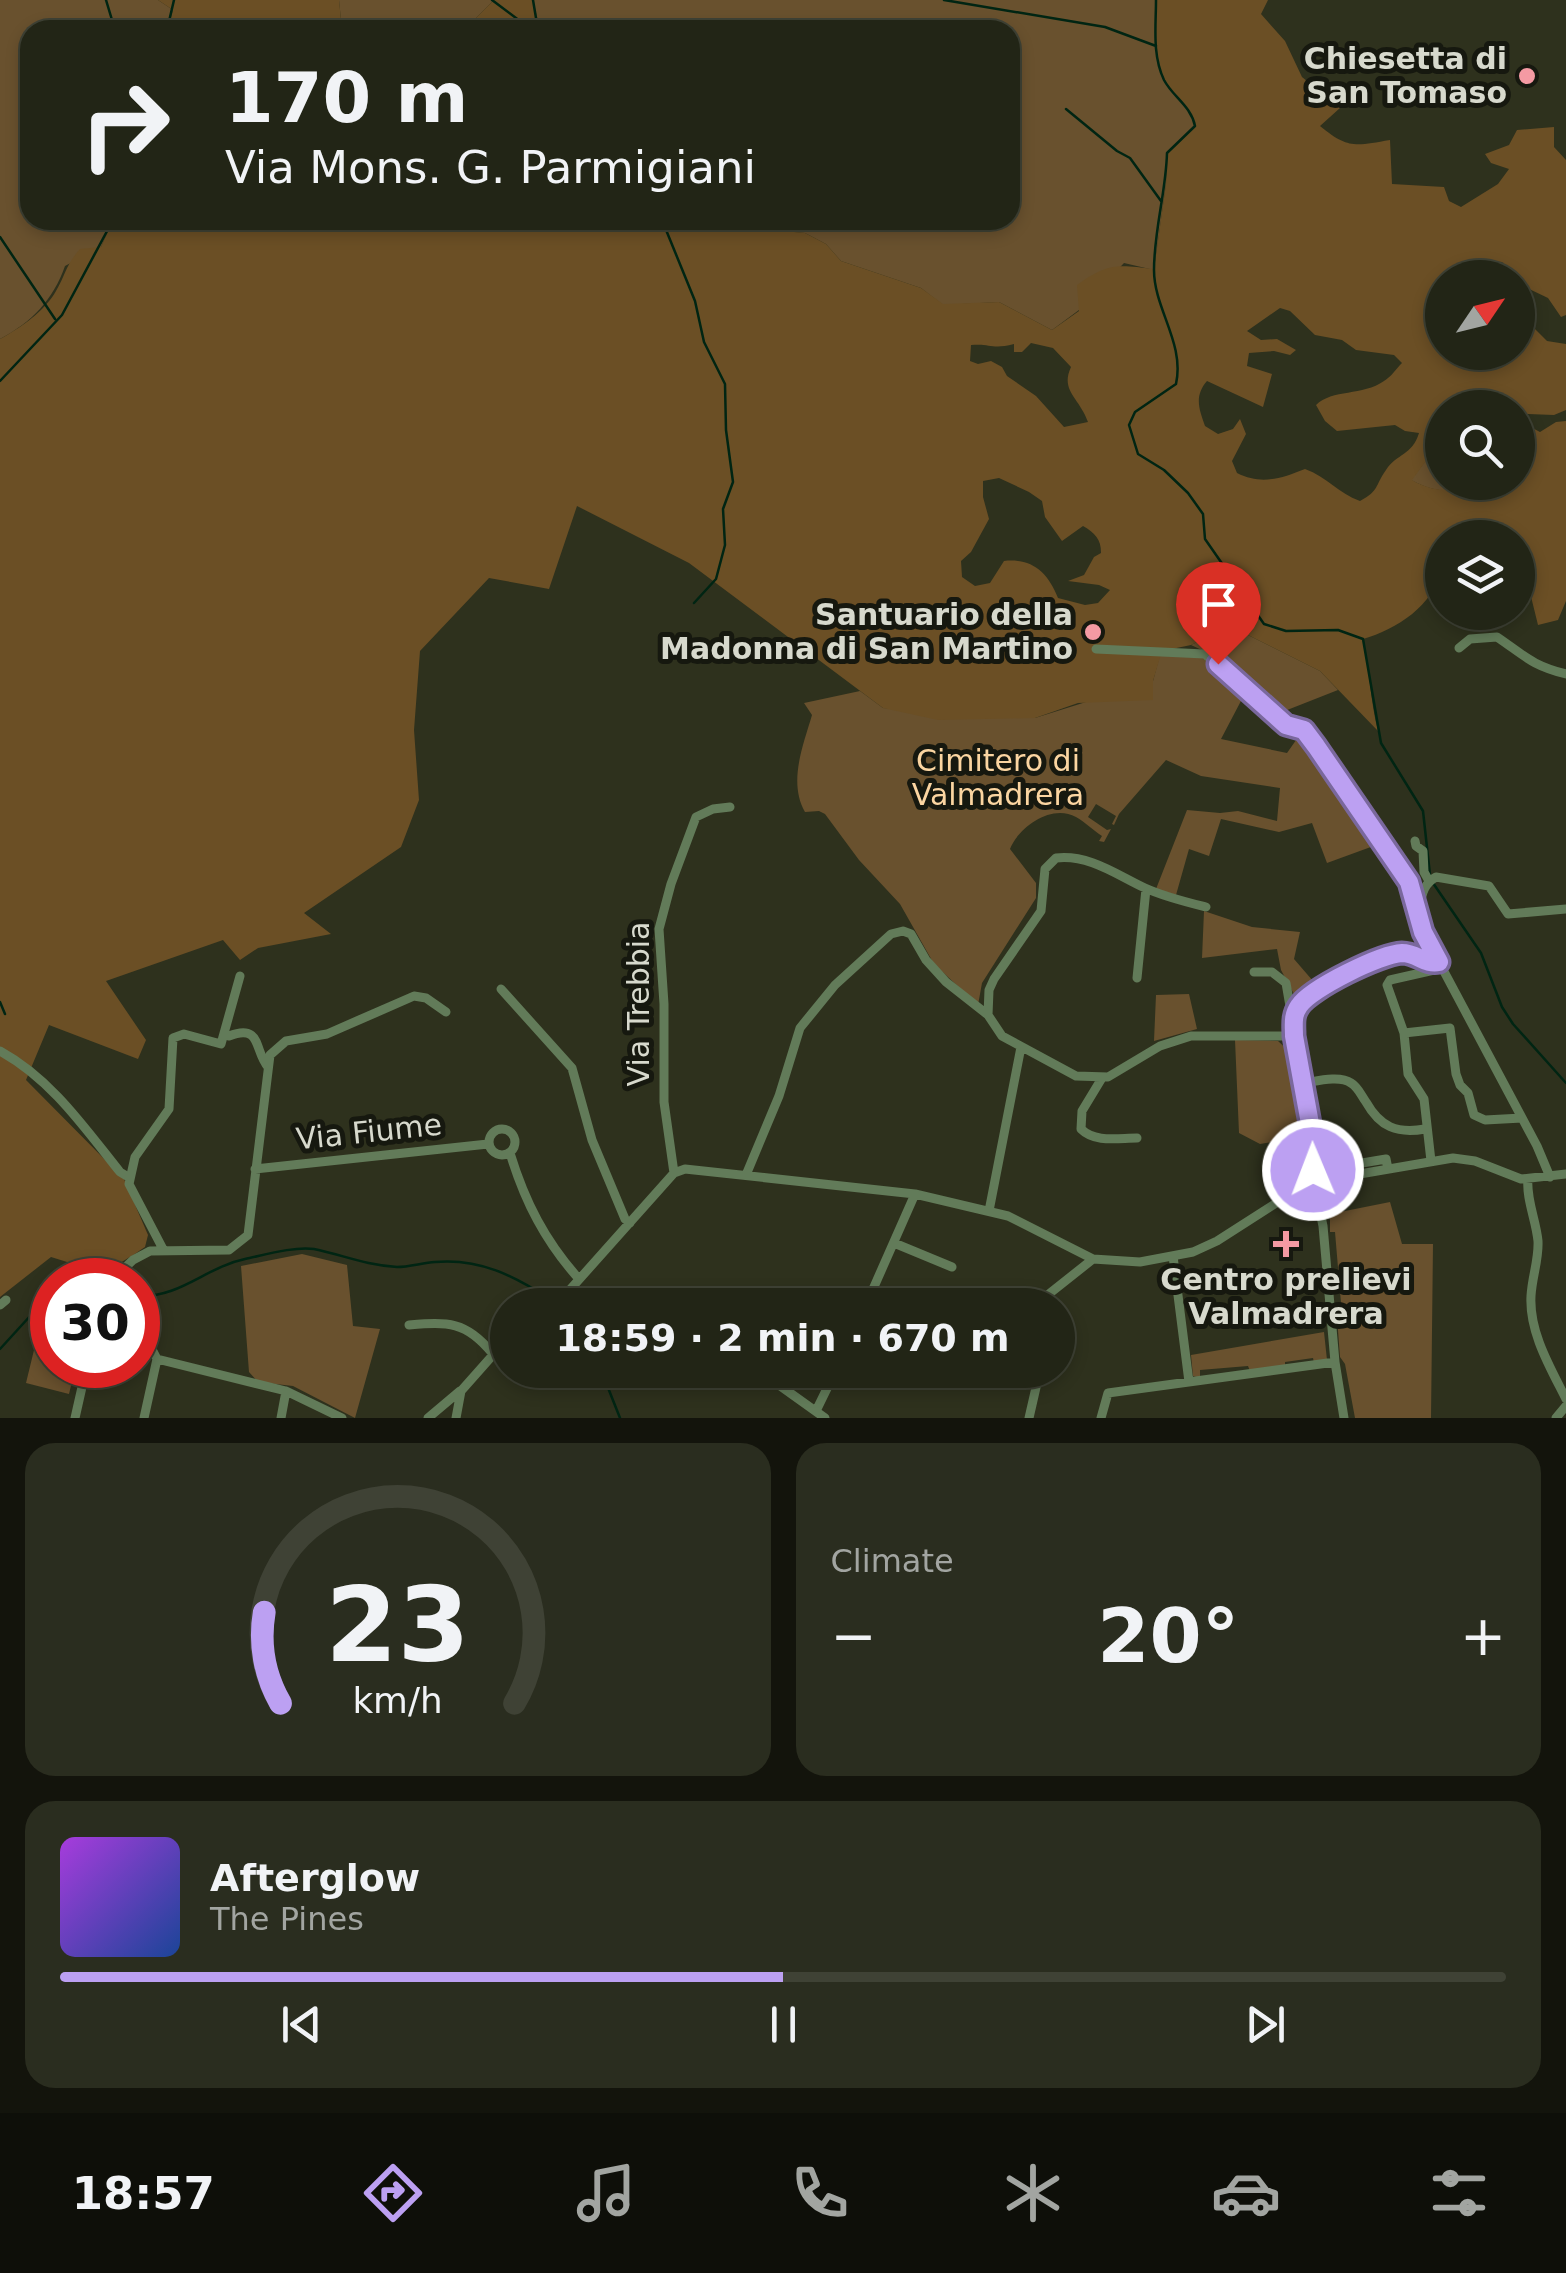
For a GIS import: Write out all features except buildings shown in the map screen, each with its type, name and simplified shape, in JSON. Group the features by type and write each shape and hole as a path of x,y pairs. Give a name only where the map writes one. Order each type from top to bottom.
{"street":[{"path":"1460,648 1470,639 1497,637 1520,657 1566,674"},
{"path":"1096,649 1205,654 1286,725 1304,730 1409,882 1421,924 1550,1177"},
{"name":"Via Trebbia","path":"674,1173 664,1102 659,929 670,884 696,817 730,807"},
{"path":"1415,841 1423,851 1424,872 1431,880 1489,886 1507,914 1566,908"},
{"path":"988,1015 989,990 994,979 1041,912 1048,864 1062,856 1096,864 1146,889 1206,908"},
{"path":"1421,924 1421,897 1431,880"},
{"path":"1137,978 1146,889"},
{"path":"746,1175 779,1096 800,1028 836,985 891,934 911,934 926,960 946,982 988,1015 1002,1036 1076,1076 1102,1078 1117,1074 1160,1046 1191,1036 1294,1036"},
{"path":"1293,1019 1301,1003 1325,983 1398,954 1441,965"},
{"path":"1430,1160 1425,1104 1420,1088 1408,1074 1404,1034 1387,982 1441,965"},
{"path":"1254,972 1270,972 1286,982 1319,1183 1334,1362 1344,1418"},
{"path":"164,1251 133,1196 130,1178 134,1158 169,1109 173,1038 184,1034 221,1044 240,976"},
{"path":"501,989 572,1068 592,1140 630,1223"},
{"path":"137,1258 150,1251 229,1250 248,1234 270,1055 286,1041 342,1029 414,996 426,998 446,1012"},
{"path":"1289,998 1301,1003"},
{"path":"1404,1034 1450,1028 1456,1074 1468,1093 1472,1113 1485,1120 1522,1118"},
{"path":"229,1036 240,1032 252,1035 259,1045 261,1060 268,1066"},
{"path":"989,1212 1022,1047"},
{"path":"0,1051 26,1066 54,1092 120,1172 130,1178"},
{"path":"1102,1078 1082,1112 1081,1129 1098,1138 1137,1138"},
{"path":"1304,1083 1345,1080 1357,1088 1377,1120 1386,1126 1406,1132 1425,1129"},
{"path":"510,1153 494,1153 488,1144 494,1131 509,1130 515,1139 510,1153 535,1220 579,1279"},
{"name":"Via Fiume","path":"255,1170 488,1144"},
{"path":"1362,1163 1386,1159 1388,1169"},
{"path":"571,1288 674,1173 684,1169 915,1194 1008,1216 1093,1259 1140,1262 1193,1252 1296,1194 1348,1176 1430,1160 1466,1159 1528,1180 1566,1174"},
{"path":"1528,1180 1538,1242 1531,1298 1533,1324 1566,1398"},
{"path":"874,1288 915,1194"},
{"path":"894,1243 952,1267"},
{"path":"1173,1256 1189,1382"},
{"path":"1060,1288 1093,1259"},
{"path":"409,1325 452,1324 480,1339 490,1352"},
{"path":"428,1418 461,1391 490,1356"},
{"path":"160,1359 286,1391 342,1418"},
{"path":"1101,1418 1108,1393 1334,1362"},
{"path":"75,1418 82,1388"},
{"path":"144,1418 150,1388"},
{"path":"783,1388 820,1414 829,1388"},
{"path":"1029,1418 1036,1388"},
{"path":"281,1418 286,1391"},
{"path":"456,1418 461,1391"},
{"path":"1556,1418 1566,1406"}],"green space":[{"path":"0,0 158,0 173,10 170,20 20,20 20,230 109,230 101,247 65,266 40,309 0,339"},
{"path":"339,0 494,0 474,20 341,20"},
{"path":"533,0 1156,0 1160,71 1195,126 1167,153 1154,270 1124,263 1079,310 1052,330 999,302 943,305 921,288 841,261 826,244 805,233 774,230 1020,230 1020,20 538,20"},
{"path":"1425,461 1425,486 1411,480"},
{"path":"1230,626 1320,671 1338,690 1277,714 1204,651 1191,645"},
{"name":"Cimitero di Valmadrera","path":"1160,655 1203,657 1242,699 1221,739 1287,753 1301,733 1379,844 1327,863 1312,823 1279,832 1221,819 1209,856 1189,849 1176,895 1156,889 1187,810 1238,811 1277,821 1280,788 1201,776 1166,760 1114,825 1116,816 1096,804 1088,817 1111,829 1104,842 1099,841 1102,836 1066,813 1046,815 1020,833 1010,849 1036,883 1036,898 982,983 978,1005 934,964 900,904 859,860 825,814 805,812 797,776 812,715 804,703 860,691 883,708 1035,718 1153,681"},
{"path":"1204,911 1252,927 1300,932 1294,959 1313,981 1296,998 1281,970 1277,949 1202,958"},
{"path":"1189,994 1197,1029 1154,1041 1156,995"},
{"path":"1235,1040 1278,1041 1292,1054 1305,1130 1285,1133 1283,1140 1260,1144 1239,1133"},
{"path":"1390,1202 1402,1244 1433,1244 1431,1418 1355,1418 1345,1364 1340,1357 1336,1304 1341,1303 1330,1214"},
{"path":"302,1254 347,1265 353,1326 380,1329 355,1418 293,1386 258,1382 249,1372 241,1266"},
{"path":"1324,1332 1327,1360 1285,1362 1285,1367 1250,1371 1248,1366 1200,1370 1200,1378 1193,1376 1191,1355"},
{"path":"46,1388 70,1388 69,1394"}],"shaded area":[{"path":"158,0 339,0 341,20 170,20 173,10"},
{"path":"494,0 533,0 538,20 474,20"},
{"path":"1156,0 1268,0 1261,14 1285,41 1302,77 1340,108 1320,126 1352,144 1390,140 1392,184 1444,187 1449,201 1461,207 1498,184 1509,169 1491,163 1485,154 1509,145 1517,130 1554,127 1554,147 1566,160 1566,315 1561,317 1548,298 1535,292 1535,260 1425,260 1425,370 1535,370 1535,329 1547,341 1566,344 1566,410 1554,415 1535,414 1535,390 1425,390 1425,462 1412,480 1425,486 1425,500 1535,500 1535,429 1540,432 1566,421 1566,601 1558,620 1538,625 1535,613 1535,520 1425,520 1425,601 1401,622 1363,639 1378,731 1320,671 1230,626 1191,645 1162,651 1153,681 1153,700 1078,703 1035,718 938,720 883,708 689,563 577,506 549,589 489,578 420,651 414,730 419,800 401,847 304,913 331,934 258,948 240,960 223,940 106,981 146,1040 138,1059 49,1025 26,1080 124,1179 148,1235 145,1247 127,1258 30,1258 30,1273 0,1297 0,339 45,306 80,249 101,247 109,230 774,230 805,233 826,244 841,261 921,288 943,304 999,302 1052,330 1079,311 1077,285 1097,272 1114,267 1154,269 1167,153 1195,125 1160,71","holes":["1280,308 1290,311 1315,335 1342,340 1356,350 1394,355 1402,363 1376,386 1330,397 1316,405 1325,421 1337,431 1395,425 1419,433 1412,446 1390,464 1374,491 1360,501 1305,469 1271,479 1237,473 1232,461 1246,434 1240,419 1233,429 1218,434 1205,426 1199,403 1207,381 1263,407 1272,374 1247,366 1249,353 1274,351 1290,355 1296,350 1277,339 1261,340 1247,331","1031,343 1053,348 1071,367 1069,388 1088,422 1064,427 1002,367 991,361 970,361 971,345 1014,344 1014,352 1022,352","999,478 1042,501 1045,517 1062,541 1083,526 1094,534 1101,553 1094,557 1084,575 1068,581 1110,590 1098,603 1085,605 1058,598 1044,575 1023,562 1004,561 990,583 975,586 962,577 961,561 971,552 989,519 983,481"]}],"waterway":[{"path":"106,0 112,20"},
{"path":"169,20 174,0"},
{"path":"492,0 519,20"},
{"path":"533,0 536,20"},
{"path":"944,0 1105,27 1156,46"},
{"path":"1156,0 1160,70 1195,126 1167,153 1155,255 1155,284 1176,354 1176,384 1135,412 1129,425 1138,454 1164,470 1188,493 1203,514 1205,539 1264,624 1286,631 1338,630 1363,639 1381,743 1423,811 1430,875"},
{"path":"1066,109 1130,158 1161,201"},
{"path":"0,381 62,315 108,230"},
{"path":"666,230 695,301 704,342 725,384 733,482 723,509 725,545 716,579 694,603"},
{"path":"0,237 55,319"},
{"path":"1433,883 1481,953 1502,1007 1513,1024 1566,1083"},
{"path":"0,1002 5,1014"},
{"path":"160,1294 231,1263 306,1248 385,1266 467,1263 510,1276 531,1288"},
{"path":"0,1349 30,1316"},
{"path":"608,1388 620,1418"}],"place":[{"name":"Chiesetta di San Tomaso","path":"1527,76"},
{"name":"Santuario della Madonna di San Martino","path":"1093,632"},
{"name":"Centro prelievi Valmadrera","path":"1286,1244"}],"route":[{"path":"1218,664 1286,725 1304,730 1316,746 1409,882 1423,932 1439,962 1396,954 1325,983 1298,1007 1293,1019 1294,1036 1313,1140 1324,1172 1313,1170"}]}
